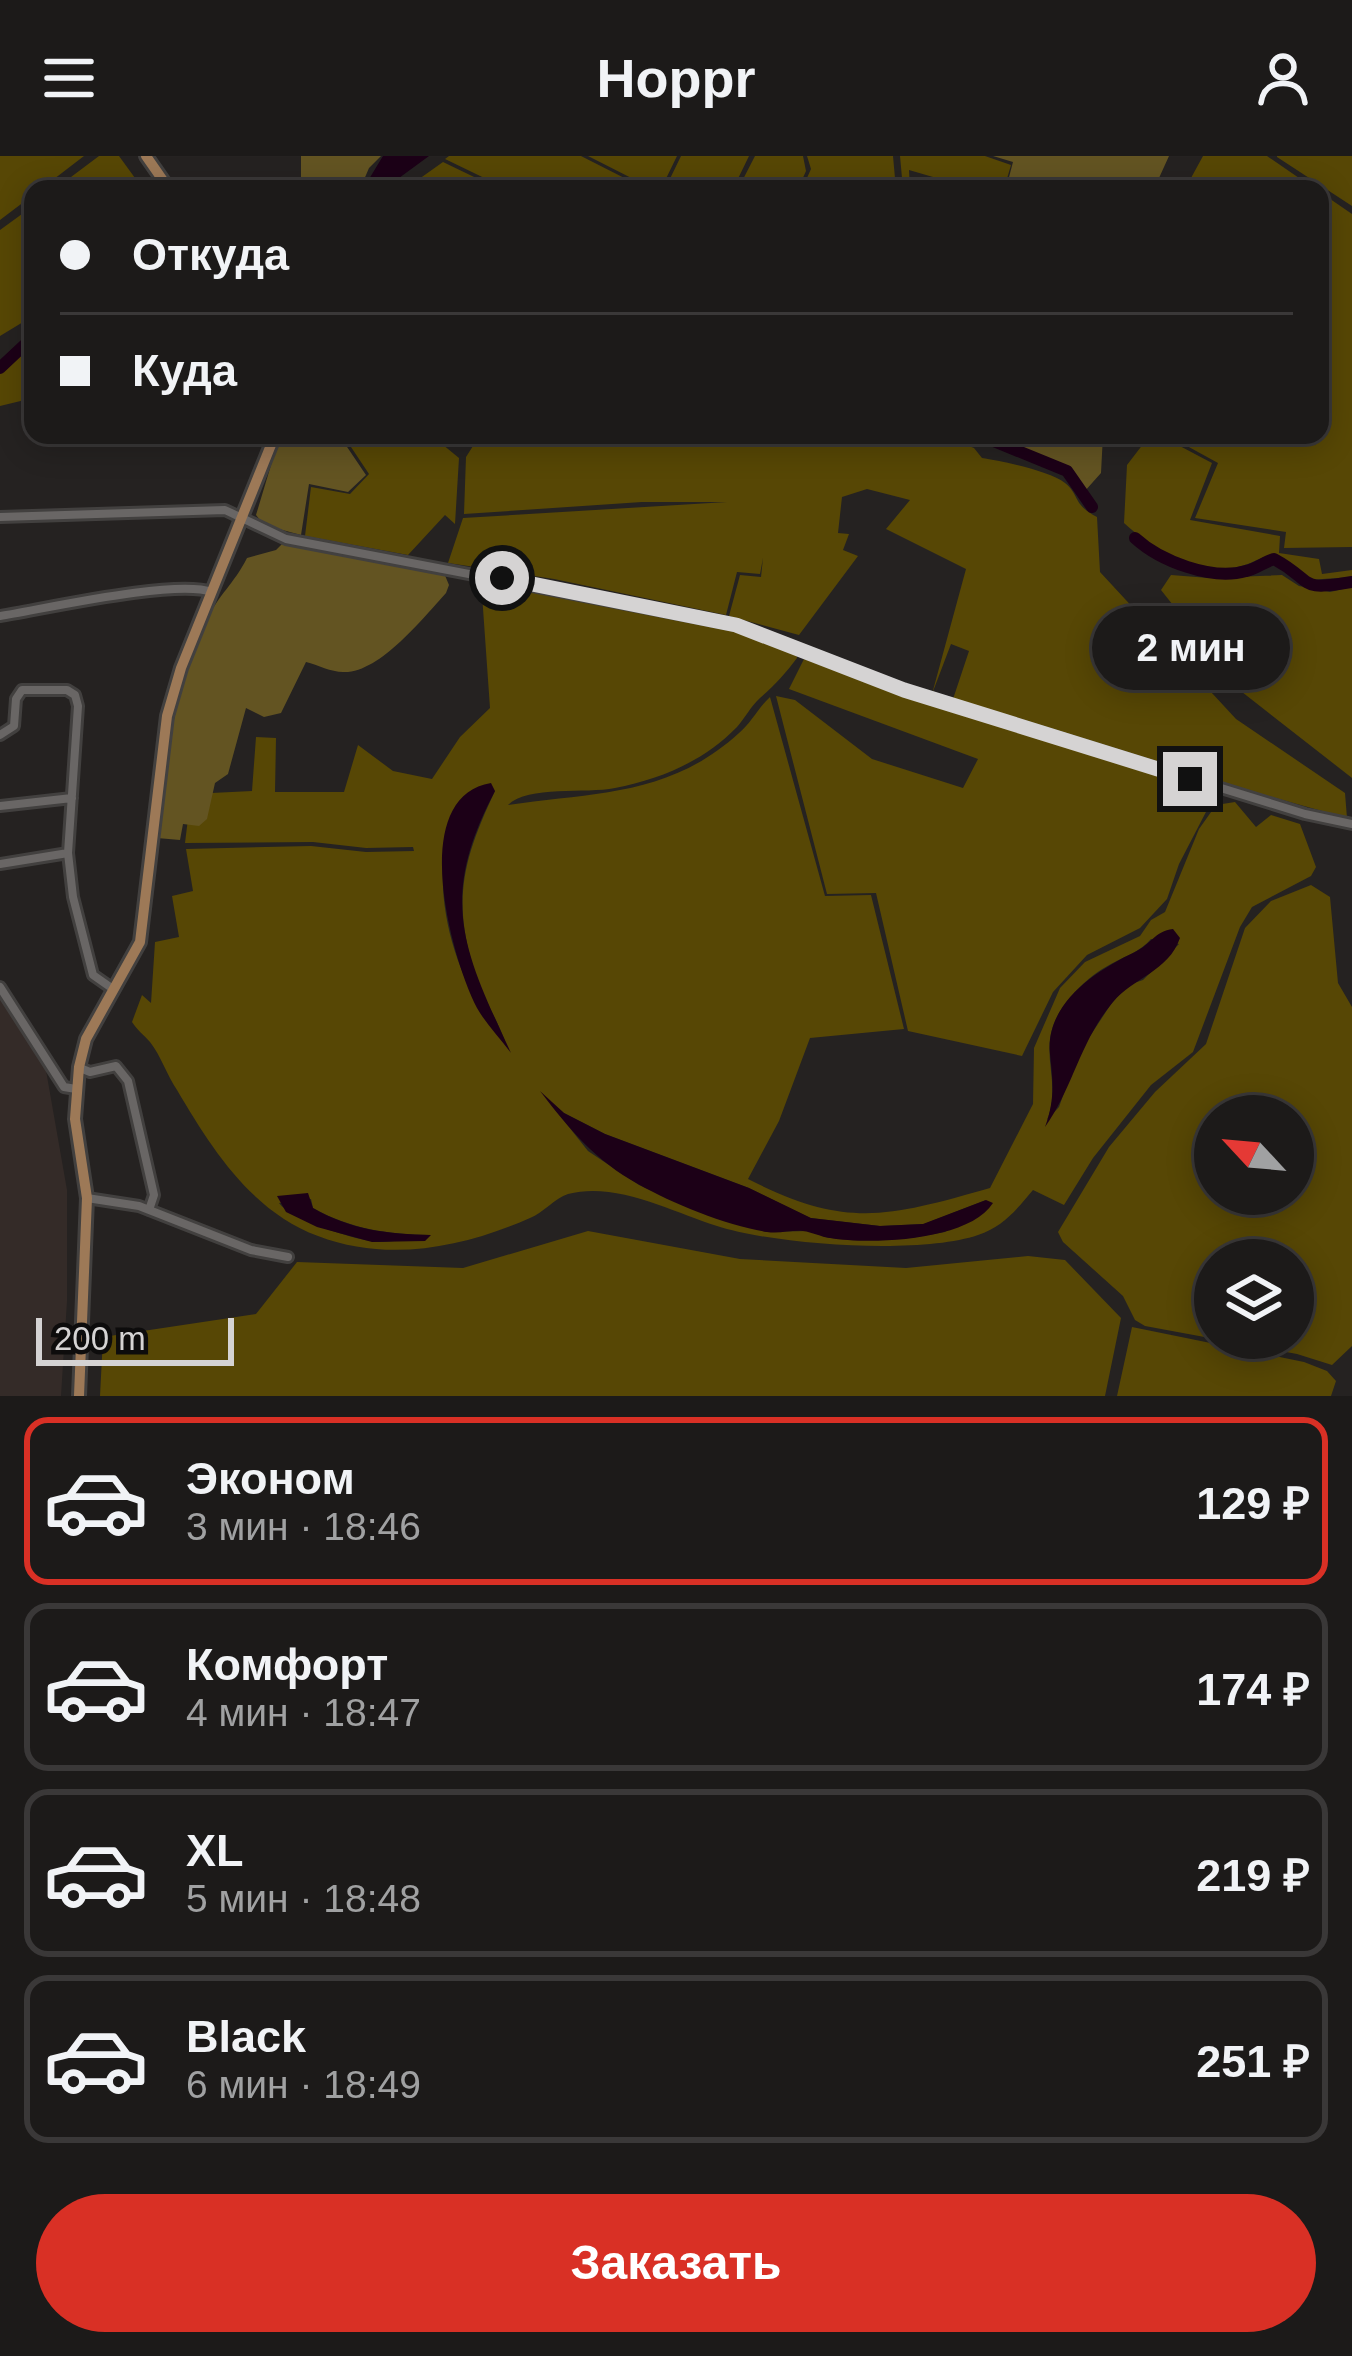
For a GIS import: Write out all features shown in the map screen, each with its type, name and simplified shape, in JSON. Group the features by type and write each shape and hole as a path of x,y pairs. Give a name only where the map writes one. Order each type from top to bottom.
{"main road":[{"path":"79,1396 87,1198 75,1120 79,1067 86,1039 140,942 166,716 272,444"}],"street":[{"path":"0,517 225,510 286,539 736,625 904,690 1305,814 1352,824"},
{"path":"0,616 152,592 213,592"},
{"path":"0,734 14,726 16,699 22,690 67,690 75,695 68,854 73,897 93,975 115,990"},
{"path":"0,806 72,798"},
{"path":"0,864 68,854"},
{"path":"0,987 64,1087 76,1089"},
{"path":"79,1067 90,1072 116,1066 128,1081 154,1195 149,1210"},
{"path":"87,1198 149,1210 251,1250 288,1257"}],"shaded area":[{"path":"0,156 84,156 53,180 24,180 24,202 0,220"},
{"path":"99,156 119,156 136,180 67,180"},
{"path":"301,156 381,156 364,180 301,180"},
{"path":"383,156 429,156 396,180 368,180"},
{"path":"581,156 628,180 488,180 445,159"},
{"path":"588,156 677,156 665,180 635,180"},
{"path":"681,156 749,156 737,180 669,180"},
{"path":"755,156 803,156 806,171 802,180 743,180"},
{"path":"807,156 893,156 895,180 806,180 811,169"},
{"path":"900,156 985,156 1011,165 1007,180 943,180 909,170 910,180 902,180"},
{"path":"993,156 1169,156 1158,180 1008,180 1013,162"},
{"path":"1203,156 1267,156 1302,180 1190,180"},
{"path":"1277,156 1352,156 1352,206 1329,191 1329,180 1312,180"},
{"path":"443,162 480,180 418,180"},
{"path":"1329,198 1352,214 1352,547 1284,548 1286,532 1195,518 1218,463 1183,444 1329,444"},
{"path":"24,213 24,321 0,336 0,230"},
{"path":"24,353 24,400 0,406 0,370"},
{"path":"277,444 345,444 366,475 348,492 309,484 301,535 264,525 256,515"},
{"path":"349,444 442,444 459,458 455,524 445,515 408,555 305,536 311,487 350,494 369,474"},
{"path":"474,444 964,444 982,458 1058,479 1097,517 1100,572 1236,719 1345,793 1347,818 1221,783 1179,864 1167,899 1140,928 1087,955 1053,992 1022,1056 908,1031 876,893 827,894 776,696 795,700 872,759 963,788 978,759 789,689 804,659 949,711 969,651 951,644 932,694 966,569 886,529 910,500 867,489 842,497 838,533 849,534 843,550 858,556 799,635 729,616 740,575 761,577 763,558 760,574 737,572 726,615 554,579 448,563 463,518 727,502 642,502 464,514 466,457"},
{"path":"1014,444 1103,444 1101,473 1084,492 1068,471"},
{"path":"1143,444 1176,444 1212,463 1190,520 1280,536 1279,553 1319,559 1322,574 1352,570 1352,577 1308,580 1270,555 1218,569 1174,557 1124,523 1127,465"},
{"path":"282,544 444,573 449,585 413,630 371,664 343,672 306,662 281,713 264,717 246,708 228,774 215,783 207,819 199,826 183,824 180,840 157,838 173,727 195,647 211,611 247,558"},
{"path":"1171,575 1282,575 1299,586 1330,592 1352,587 1352,778 1242,692 1161,590"},
{"path":"481,580 736,629 796,652 793,664 737,727 696,759 632,784 543,792 508,805 630,788 685,769 739,733 770,697 825,896 871,895 904,1029 810,1038 779,1121 748,1179 813,1206 867,1213 894,1211 990,1188 1033,1104 1034,1048 1060,988 1085,962 1140,936 1151,920 1165,912 1199,829 1216,805 1235,802 1256,827 1271,815 1300,824 1316,867 1311,876 1252,907 1193,1052 1151,1085 1093,1158 1064,1205 1033,1190 987,1232 921,1245 774,1238 717,1226 625,1195 586,1191 563,1196 535,1216 505,1228 453,1244 372,1249 318,1236 273,1211 236,1176 190,1112 154,1047 132,1022 142,995 151,1003 155,942 179,937 172,896 193,891 186,849 311,846 366,852 414,851 413,847 185,843 191,794 252,791 256,737 276,738 275,792 344,792 358,745 393,771 432,779 460,737 490,708","holes":["495,791 468,861 464,927 477,979 507,1047 472,993 449,931 443,865 459,803","1151,939 1179,944 1111,1004 1077,1056 1059,1107 1047,1120 1052,1095 1050,1038 1057,1017 1094,975","546,1098 605,1134 749,1188 810,1218 880,1226 924,1224 986,1200 945,1232 911,1238 767,1232 639,1185 588,1151","311,1199 313,1208 355,1226 429,1235 369,1241 310,1223 279,1203"]},
{"path":"491,783 495,791 467,863 464,924 480,983 511,1053 481,1014 467,985 443,883 449,817 465,795"},
{"path":"1311,885 1330,897 1338,983 1352,1007 1352,1346 1332,1365 1313,1359 1314,1239 1194,1239 1194,1335 1135,1320 1123,1296 1063,1242 1058,1232 1109,1147 1155,1092 1206,1044 1245,928 1271,901"},
{"path":"1173,929 1180,938 1175,949 1159,967 1121,993 1102,1017 1045,1127 1052,1091 1051,1036 1064,1005 1089,979"},
{"path":"0,991 44,1059 67,1190 61,1396 0,1396"},
{"path":"540,1091 564,1113 605,1134 749,1188 811,1218 880,1226 923,1224 986,1200 993,1203 981,1216 942,1233 893,1240 752,1229 684,1206 623,1175 584,1143"},
{"path":"308,1193 313,1208 341,1221 385,1232 431,1235 425,1241 372,1242 317,1227 286,1212 277,1196"},
{"path":"588,1231 740,1259 906,1268 1028,1256 1065,1260 1121,1318 1105,1396 100,1396 103,1337 256,1314 297,1262 463,1268"},
{"path":"1132,1327 1194,1340 1194,1359 1289,1359 1327,1371 1336,1381 1331,1396 1117,1396"}],"waterway":[{"path":"0,368 24,345"},
{"path":"1001,444 1067,471 1092,507"},
{"path":"1135,538 1172,561 1203,571 1250,570 1274,559 1307,583 1352,582"}],"route":[{"path":"502,578 736,625 904,690 1190,779"}]}
